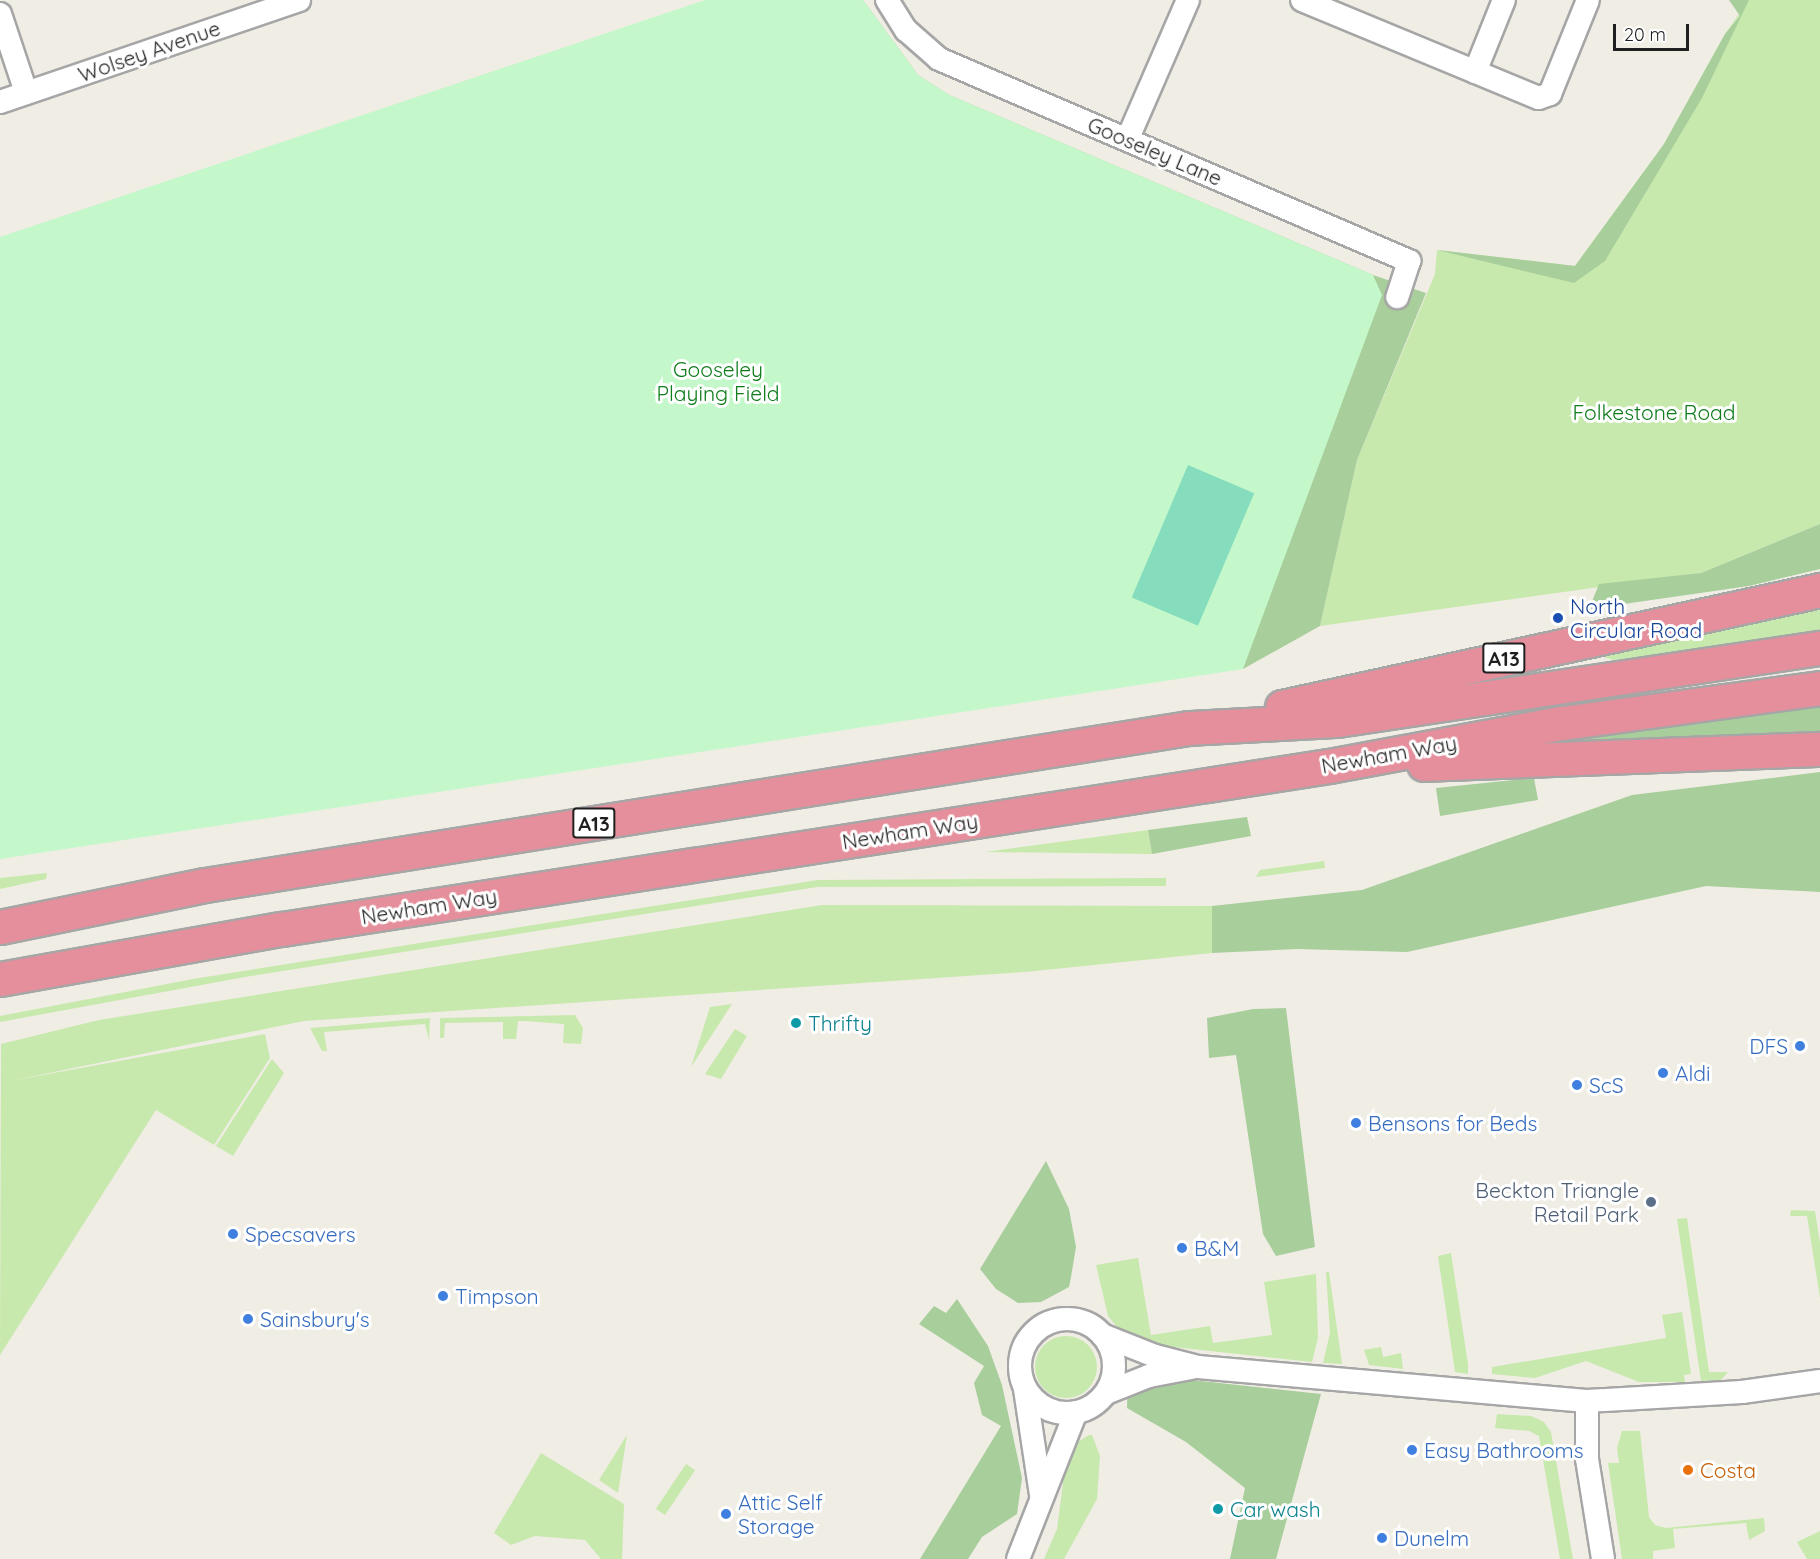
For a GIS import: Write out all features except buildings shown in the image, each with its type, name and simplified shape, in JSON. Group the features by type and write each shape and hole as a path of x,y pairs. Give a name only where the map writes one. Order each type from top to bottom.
{"highway":[{"name":"A13","path":"1189,728 1820,590"},
{"name":"Newham Way","path":"0,927 205,885 1189,728 1337,720 1810,650"},
{"name":"Newham Way","path":"0,979 282,929 1329,766 1562,723 1820,688"},
{"path":"1329,766 1538,763 1820,749"}],"street":[{"name":"Wolsey Avenue","path":"0,102 237,10 299,0"},
{"name":"Gooseley Lane","path":"887,0 906,30 939,59 1128,138 1409,261 1397,297"},
{"path":"1128,138 1188,0"},
{"path":"1302,0 1539,98 1550,94 1588,0"},
{"path":"1474,72 1504,0"},
{"path":"0,14 26,92"},
{"path":"1041,1496 1025,1389 1019,1364 1022,1350 1042,1326 1060,1319 1079,1320 1102,1335 1155,1356 1198,1367 1587,1401 1751,1391 1820,1381"},
{"path":"1025,1389 1044,1408 1076,1412 1094,1405 1106,1393 1113,1377 1114,1361 1102,1335"},
{"path":"1106,1393 1149,1376 1198,1367"},
{"path":"1587,1401 1587,1459 1604,1559"},
{"path":"1018,1559 1076,1412"}],"green space":[{"name":"Gooseley Playing Field","path":"705,0 863,0 918,75 949,95 1373,275 1382,295 1243,669 0,859 0,237"},
{"path":"863,0 918,75 949,95 1373,275 1426,293 1357,460 1320,626 1243,669 1305,284 892,106"},
{"path":"1729,0 1749,0 1702,98 1605,261 1574,283 1437,250 1575,266 1664,144 1725,34 1740,16"},
{"name":"Folkestone Road","path":"1749,0 1820,0 1820,524 1701,573 1320,626 1357,460 1435,274 1437,250 1575,266 1664,144 1725,34"},
{"path":"1188,465 1254,493 1198,626 1132,598"},
{"path":"1820,524 1820,569 1749,586 1589,609 1599,584 1701,573"},
{"path":"1820,610 1820,634 1613,660 1601,656 1612,648"},
{"path":"1820,701 1820,731 1575,743 1574,734"},
{"path":"1820,772 1820,892 1706,886 1407,952 1297,949 1212,953 1212,906 1362,890 1632,795"},
{"path":"1534,778 1538,800 1440,816 1436,788"},
{"path":"1247,817 1251,836 1152,854 1148,830"},
{"path":"1148,830 1152,854 985,852"},
{"path":"1324,861 1325,868 1256,877 1260,870"},
{"path":"47,873 46,879 0,889 0,878"},
{"path":"1166,878 1166,886 817,887 245,977 0,1022 0,1016 193,979 818,880"},
{"path":"822,905 1212,906 1212,953 1025,972 304,1021 10,1081 265,1034 270,1058 214,1145 156,1110 0,1355 1,1044 99,1020"},
{"path":"732,1004 691,1067 710,1007"},
{"path":"1286,1008 1315,1247 1276,1256 1263,1234 1236,1055 1209,1058 1207,1018 1253,1009"},
{"path":"575,1015 583,1028 581,1044 563,1043 564,1024 525,1021 518,1021 516,1039 503,1039 503,1022 445,1023 444,1038 440,1038 440,1018"},
{"path":"430,1018 429,1040 425,1024 324,1032 327,1051 322,1051 310,1028"},
{"path":"735,1029 747,1036 721,1079 705,1074"},
{"path":"272,1059 284,1073 233,1156 216,1146"},
{"path":"1046,1161 1069,1209 1076,1247 1071,1277 1069,1287 1041,1302 1018,1303 996,1289 980,1269"},
{"path":"1791,1210 1815,1211 1820,1243 1820,1298 1807,1216 1790,1216"},
{"path":"1687,1218 1709,1372 1728,1372 1721,1380 1701,1381 1677,1219"},
{"path":"1451,1253 1468,1374 1455,1372 1438,1256"},
{"path":"1138,1258 1151,1335 1210,1326 1213,1343 1272,1335 1264,1282 1316,1274 1318,1338 1312,1362 1146,1344 1121,1332 1108,1316 1096,1265"},
{"path":"1326,1272 1329,1272 1342,1364 1323,1363 1330,1333"},
{"path":"957,1299 988,1346 1002,1385 1022,1478 1017,1514 982,1537 968,1559 920,1559 1001,1426 982,1415 974,1383 984,1366 919,1324 934,1306 946,1313"},
{"path":"1682,1312 1691,1374 1684,1375 1685,1382 1639,1382 1586,1361 1535,1378 1492,1374 1492,1367 1666,1338 1662,1315"},
{"path":"1066,1336 1083,1341 1088,1345 1092,1350 1097,1367 1092,1384 1088,1389 1083,1393 1066,1398 1049,1393 1044,1389 1040,1384 1035,1367 1040,1350 1044,1345 1049,1341"},
{"path":"1381,1347 1383,1357 1401,1353 1403,1369 1369,1365 1364,1350"},
{"path":"1128,1373 1321,1394 1276,1559 1230,1559 1245,1488 1186,1442 1127,1408"},
{"path":"1497,1414 1531,1416 1544,1422 1551,1432 1573,1559 1560,1559 1539,1436 1529,1431 1495,1428"},
{"path":"1622,1431 1640,1431 1649,1517 1655,1525 1666,1528 1764,1518 1765,1531 1749,1540 1746,1523 1673,1529 1675,1548 1653,1551 1653,1559 1622,1559 1608,1463 1619,1463 1617,1448"},
{"path":"627,1435 618,1493 599,1480"},
{"path":"1092,1435 1100,1456 1097,1499 1064,1559 1044,1559 1057,1529 1064,1475 1076,1443"},
{"path":"541,1453 624,1504 622,1559 601,1559 585,1540 535,1536 511,1545 494,1533"},
{"path":"686,1464 695,1470 665,1515 656,1509"},
{"path":"1820,1531 1820,1559 1807,1559 1797,1542"}],"place":[{"name":"North Circular Road","path":"1558,618"},
{"name":"Thrifty","path":"796,1023"},
{"name":"DFS","path":"1800,1046"},
{"name":"Aldi","path":"1663,1073"},
{"name":"ScS","path":"1577,1085"},
{"name":"Bensons for Beds","path":"1356,1123"},
{"name":"Beckton Triangle Retail Park","path":"1651,1202"},
{"name":"Specsavers","path":"233,1234"},
{"name":"B&M","path":"1182,1248"},
{"name":"Timpson","path":"443,1296"},
{"name":"Sainsbury's","path":"248,1319"},
{"name":"Easy Bathrooms","path":"1412,1450"},
{"name":"Costa","path":"1688,1470"},
{"name":"Car wash","path":"1218,1509"},
{"name":"Attic Self Storage","path":"726,1514"},
{"name":"Dunelm","path":"1382,1538"}]}
